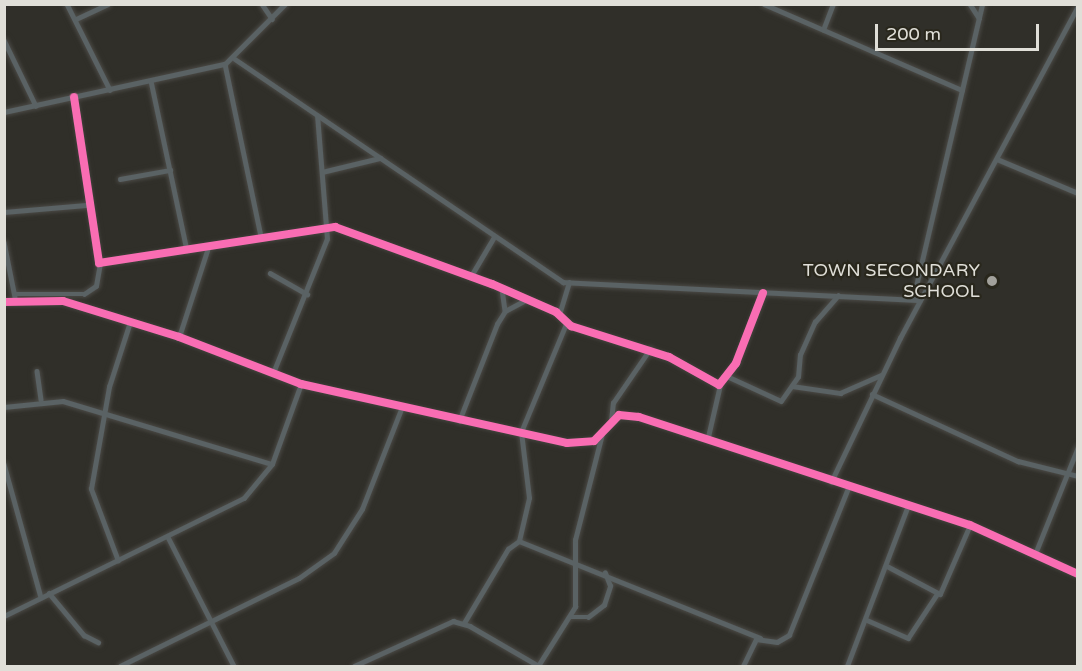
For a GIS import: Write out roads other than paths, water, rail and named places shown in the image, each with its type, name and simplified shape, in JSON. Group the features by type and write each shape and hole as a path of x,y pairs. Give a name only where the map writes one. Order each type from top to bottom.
{"street":[{"path":"67,4 110,90"},
{"path":"76,19 108,4"},
{"path":"262,4 272,19"},
{"path":"4,112 225,64 235,59 285,4"},
{"path":"764,4 962,90"},
{"path":"823,30 832,4"},
{"path":"970,4 979,18"},
{"path":"913,299 982,4"},
{"path":"831,482 881,375 1077,6"},
{"path":"4,40 36,106"},
{"path":"235,59 494,237 569,283 920,300"},
{"path":"225,64 261,236"},
{"path":"151,81 187,250"},
{"path":"4,302 14,297 84,294 96,286 100,263 86,205 74,97"},
{"path":"273,373 307,294 329,226 317,116"},
{"path":"322,172 380,158"},
{"path":"997,159 1077,193"},
{"path":"120,179 170,170"},
{"path":"4,212 86,205"},
{"path":"100,263 208,248 261,236 329,226 471,276 559,315 566,324 650,349 720,385"},
{"path":"471,276 494,237"},
{"path":"4,242 14,297"},
{"path":"179,337 208,248"},
{"path":"270,273 307,294"},
{"path":"559,315 569,283"},
{"path":"459,421 506,311 502,289"},
{"path":"708,437 720,385 729,377 763,293"},
{"path":"729,377 776,403 792,386 815,322 838,296"},
{"path":"14,297 63,301 179,337 301,384 459,421 581,444 602,434"},
{"path":"506,311 526,300"},
{"path":"118,561 91,497 109,387 130,322"},
{"path":"464,623 508,549 519,541 529,495 521,432 566,324"},
{"path":"611,422 613,403 650,349"},
{"path":"37,371 41,400"},
{"path":"792,386 840,393 881,375"},
{"path":"4,616 243,498 272,464 301,384"},
{"path":"872,394 1018,461 1066,476 1077,476"},
{"path":"4,407 41,400 106,414 272,464"},
{"path":"120,666 207,621 299,578 334,553 362,509 402,407"},
{"path":"354,666 447,623 464,623 539,666 570,617 576,564 574,540 602,434 611,422 628,415 708,437 848,488 970,525 1077,574"},
{"path":"1035,554 1077,447"},
{"path":"4,464 41,597"},
{"path":"519,541 605,573 760,638 777,642 789,635 848,488"},
{"path":"847,666 867,620 908,505"},
{"path":"867,620 908,638 949,579 970,525"},
{"path":"168,537 207,621 234,666"},
{"path":"887,566 937,594"},
{"path":"570,617 588,616 604,605 610,586 605,573"},
{"path":"49,593 84,635 98,642"},
{"path":"743,666 760,638"}],"place":[{"name":"TOWN SECONDARY SCHOOL","path":"992,281"}]}
